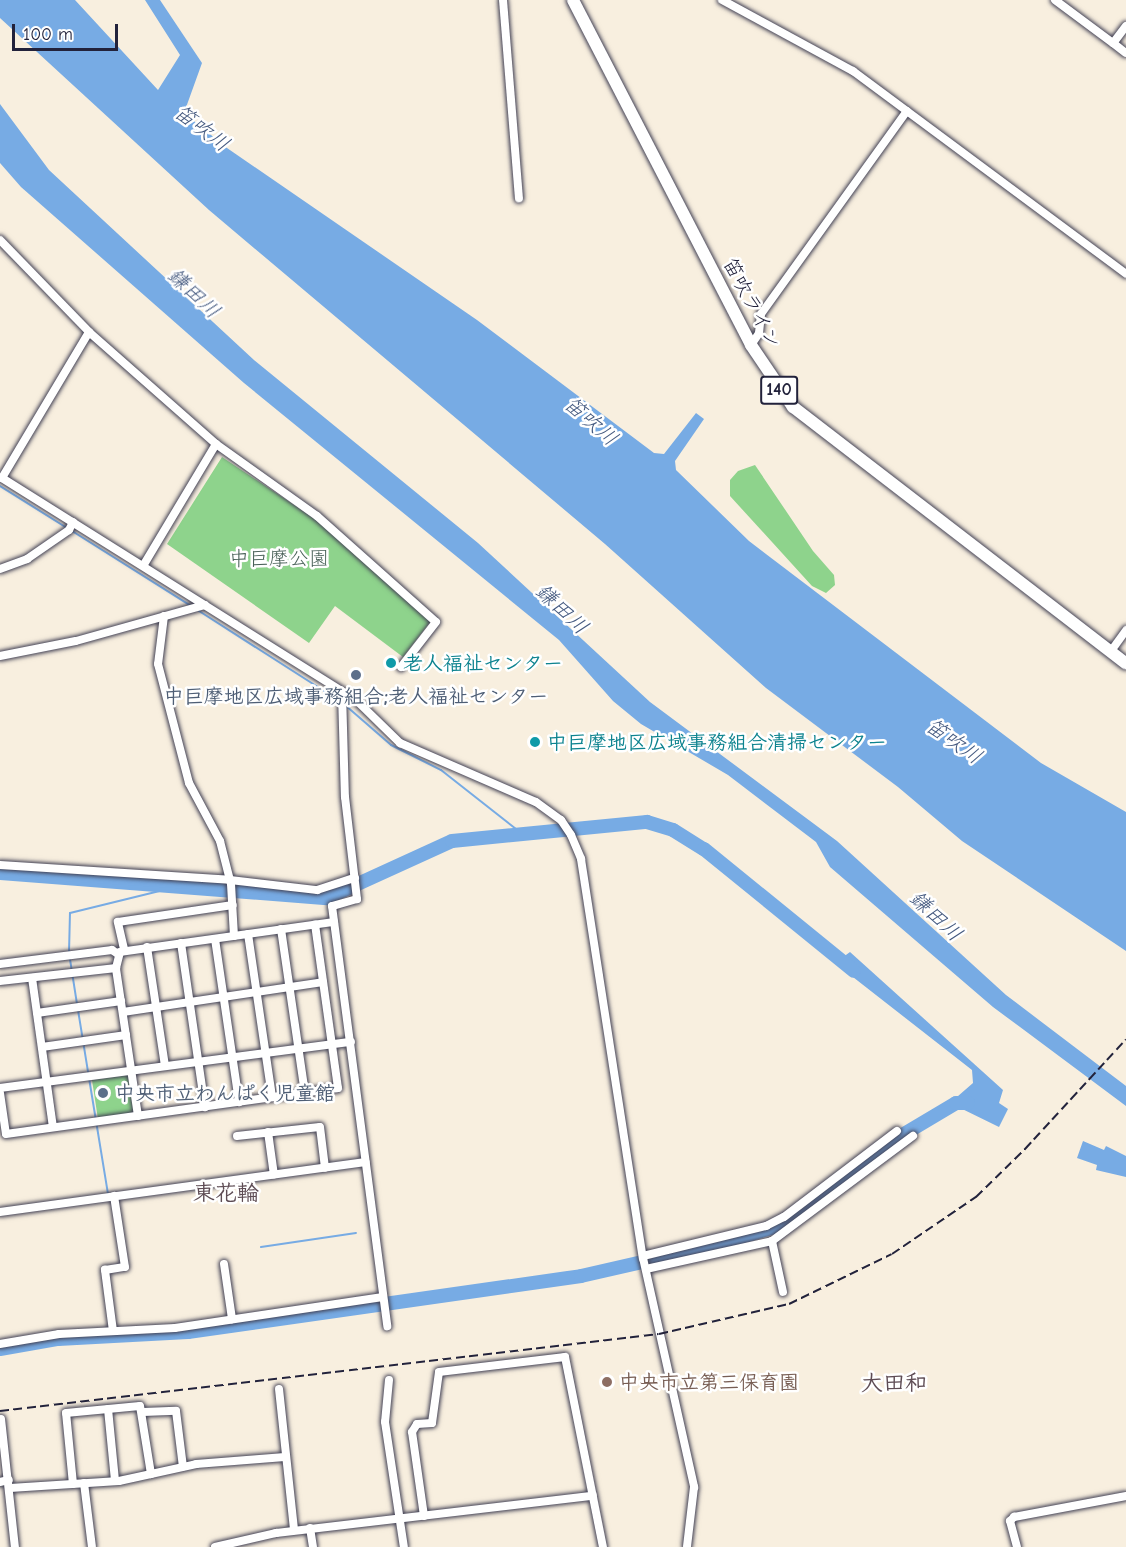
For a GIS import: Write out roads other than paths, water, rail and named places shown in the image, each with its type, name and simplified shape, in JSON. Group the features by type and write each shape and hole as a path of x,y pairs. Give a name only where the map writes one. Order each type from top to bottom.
{"highway":[{"name":"笛吹ライン","path":"573,0 751,345 776,386 823,433 1126,663"}],"street":[{"path":"503,0 519,198"},
{"path":"722,0 853,71 1126,274"},
{"path":"1055,0 1126,53"},
{"path":"1113,43 1126,26"},
{"path":"751,345 759,333 761,314 907,111"},
{"path":"0,240 89,332 216,444 317,516 436,622 401,667"},
{"path":"89,332 2,478 342,692 375,716 400,743 536,802 563,822 570,834 581,859 644,1262 694,1487 687,1547"},
{"path":"143,566 216,444"},
{"path":"0,569 27,559 69,530 73,522"},
{"path":"0,656 76,641 205,605"},
{"path":"164,616 158,664 189,783 220,841 233,895 234,936"},
{"path":"1111,651 1126,630"},
{"path":"342,692 345,797 357,899 332,906 387,1326"},
{"path":"0,865 317,890 355,884"},
{"path":"138,1116 116,968 121,951 118,922 233,905"},
{"path":"0,964 112,950 121,951 334,922"},
{"path":"0,1093 6,1134 338,1088 315,925"},
{"path":"281,929 306,1093"},
{"path":"248,934 272,1097"},
{"path":"215,939 240,1102"},
{"path":"181,943 205,1107"},
{"path":"147,947 165,1066"},
{"path":"0,981 116,968"},
{"path":"32,978 53,1127"},
{"path":"123,1012 323,982"},
{"path":"37,1013 121,1001"},
{"path":"42,1047 126,1035"},
{"path":"0,1088 351,1042"},
{"path":"237,1136 320,1127 326,1168"},
{"path":"644,1262 766,1226 784,1217 897,1131"},
{"path":"268,1132 274,1175"},
{"path":"644,1262 772,1241 913,1136"},
{"path":"0,1212 366,1162"},
{"path":"111,1196 124,1267 105,1270 113,1331"},
{"path":"772,1241 783,1292"},
{"path":"224,1264 232,1319"},
{"path":"0,1344 59,1334 232,1319 383,1298"},
{"path":"424,1516 412,1432 417,1424 432,1423 439,1372 565,1358 603,1547"},
{"path":"388,1380 385,1422 404,1547"},
{"path":"279,1389 294,1530"},
{"path":"73,1484 66,1413 140,1406 143,1412 151,1474"},
{"path":"108,1409 115,1481"},
{"path":"143,1412 176,1411 183,1467"},
{"path":"1,1419 6,1483 15,1547"},
{"path":"6,1483 73,1484 115,1481 183,1467 285,1457"},
{"path":"84,1483 92,1547"},
{"path":"215,1547 294,1530 399,1520 593,1496"},
{"path":"1017,1547 1010,1521 1014,1517 1126,1496"},
{"path":"310,1528 313,1547"}],"water":[{"name":"笛吹川","path":"0,0 75,0 158,90 180,55 145,0 160,0 202,63 184,113 227,148 477,320 654,453 664,454 696,413 704,419 675,461 676,470 749,541 1041,763 1126,812 1126,951 962,841 898,787 766,688 605,544 209,210 0,18"},
{"path":"0,104 49,170 254,360 478,543 650,702 837,841 1006,995 1126,1086 1126,1106 993,1007 830,867 816,842 728,775 641,724 613,701 559,640 244,383 21,187 0,163"},
{"path":"850,952 1003,1090 999,1103 1008,1109 999,1127 950,1103 973,1083 972,1070 835,963"},
{"path":"1083,1141 1104,1150 1106,1146 1126,1156 1126,1177 1096,1170 1097,1165 1077,1158"}],"waterway":[{"path":"0,486 67,528"},
{"path":"72,531 191,606"},
{"path":"199,611 340,701"},
{"path":"345,705 391,745 441,770 521,833"},
{"path":"0,873 327,898 452,841 647,822 673,830 704,849 854,971"},
{"path":"77,1004 69,953 70,913 176,887"},
{"path":"78,1010 88,1072"},
{"path":"89,1078 108,1194"},
{"path":"0,1349 58,1339 188,1332 581,1276 708,1247 778,1226 899,1137 956,1103 968,1103"},
{"path":"261,1247 356,1233"}],"railway":[{"path":"0,1411 659,1334 789,1304 892,1254 976,1197 1025,1149 1126,1039"}],"place":[{"name":"老人福祉センター","path":"391,663"},
{"name":"中巨摩地区広域事務組合;老人福祉センター","path":"356,675"},
{"name":"中巨摩地区広域事務組合清掃センター","path":"535,742"},
{"name":"中央市立わんぱく児童館","path":"103,1093"},
{"name":"中央市立第三保育園","path":"607,1382"}],"district":[{"name":"東花輪","path":"226,1194"},
{"name":"大田和","path":"894,1384"}],"water label":[{"name":"鎌田川","path":"194,293"},
{"name":"鎌田川","path":"562,609"},
{"name":"鎌田川","path":"936,916"}],"park label":[{"name":"中巨摩公園","path":"279,558"}]}
